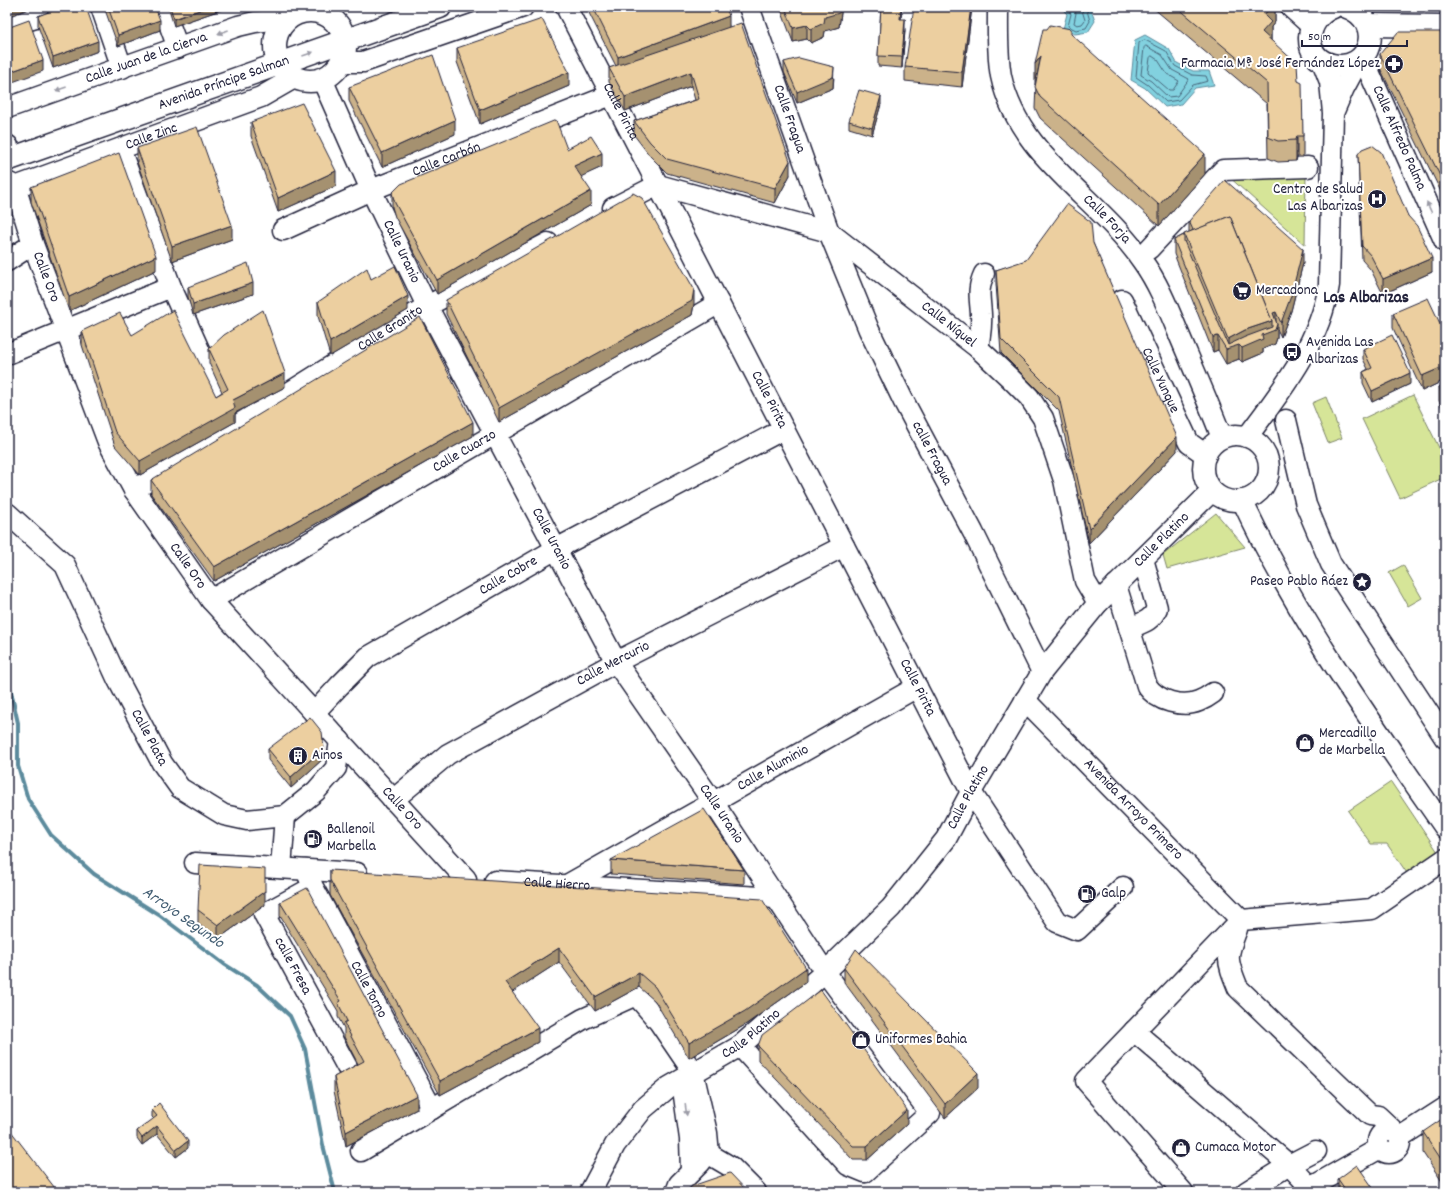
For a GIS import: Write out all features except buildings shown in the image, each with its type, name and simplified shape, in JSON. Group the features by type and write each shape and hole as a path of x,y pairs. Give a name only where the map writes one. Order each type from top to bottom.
{"main road":[{"name":"Avenida Príncipe Salman","path":"7,149 283,64 398,7"},
{"name":"Avenida Príncipe Salman","path":"343,34 440,7"},
{"path":"1292,7 1323,12 1310,35 1311,45 1322,61 1331,65 1341,66 1350,64 1360,58 1369,44 1370,35 1359,13"},
{"path":"311,9 326,14 343,34 345,52 342,62 333,73 322,79 308,82 283,64 277,32 288,18 298,13 311,9"},
{"path":"1359,13 1445,26"}],"street":[{"path":"101,7 122,68"},
{"path":"163,7 178,48"},
{"path":"342,62 363,62 524,7"},
{"name":"Calle Pirita","path":"566,7 971,792 1057,922 1077,930 1123,887"},
{"name":"Calle Fragua","path":"749,7 829,232"},
{"name":"Calle Forja","path":"998,7 998,53 1002,77 1008,97 1019,122 1043,154 1123,236 1144,262 1159,288 1219,430 1224,437"},
{"name":"Calle Juan de la Cierva","path":"7,108 178,48 252,14 288,18"},
{"path":"7,27 42,16"},
{"path":"1333,113 1360,58"},
{"name":"Calle Alfredo Palma","path":"1360,58 1445,242"},
{"path":"1247,437 1286,385 1318,327 1326,306 1330,277 1333,113 1330,82 1322,61"},
{"name":"Calle Zinc","path":"10,186 120,149 261,97 283,64"},
{"name":"Calle Uranio","path":"322,79 371,190 427,306 616,662 713,802 825,972 930,1112 865,1172 848,1165 740,1046"},
{"name":"Calle Carbón","path":"283,230 371,190 611,95"},
{"path":"120,149 171,287 218,392"},
{"path":"1148,249 1222,182 1223,170 1308,167"},
{"path":"595,218 658,185"},
{"name":"Calle Níquel","path":"658,185 829,232 978,348 1029,397 1043,418 1064,480 1085,581 1098,603"},
{"name":"Calle Oro","path":"10,186 34,244 108,442 134,490 211,600 466,879"},
{"name":"calle Fragua","path":"829,232 873,337 903,400 974,532 1042,672"},
{"name":"Calle Granito","path":"134,490 427,306 567,233"},
{"path":"7,261 34,244"},
{"path":"978,348 981,314 978,296 979,284 984,274"},
{"path":"7,354 67,331 171,287"},
{"name":"Calle Yunque","path":"1122,300 1189,443 1206,455"},
{"name":"Calle Cuarzo","path":"211,600 719,303"},
{"path":"1286,420 1306,505 1331,564 1445,738"},
{"name":"Calle Cobre","path":"314,713 368,656 556,549 784,430"},
{"path":"1232,435 1247,437 1256,442 1263,449 1268,458 1269,470 1263,487 1256,494 1242,500 1228,500 1212,491 1203,474 1203,464 1206,455 1213,444 1224,437 1232,435"},
{"name":"Calle Platino","path":"590,1192 615,1145 643,1109 669,1088 693,1072 740,1046 825,972 891,908 946,839 971,792 1042,672 1098,603 1212,491"},
{"path":"1242,500 1264,548 1353,695 1445,828"},
{"name":"Calle Plata","path":"7,513 65,565 121,686 162,763 180,788 224,815 247,820 285,816"},
{"name":"Calle Mercurio","path":"393,800 448,754 616,662 844,546"},
{"path":"1129,628 1148,620 1154,615 1157,608 1143,559"},
{"path":"1116,585 1147,686 1152,693 1162,699 1185,704 1198,702 1213,693"},
{"name":"Calle Aluminio","path":"567,885 917,687"},
{"name":"Avenida Arroyo Primero","path":"1026,700 1241,920"},
{"path":"281,868 285,816 316,791 336,768 340,741"},
{"path":"1183,1192 1086,1081 1241,920 1372,909 1445,859"},
{"path":"195,863 281,868 309,879 378,874"},
{"name":"Calle Hierro","path":"442,878 776,898"},
{"name":"calle Fresa","path":"309,879 264,914 347,1068"},
{"name":"Calle Torno","path":"309,879 432,1109"},
{"path":"1241,920 1228,953 1230,970 1238,988 1370,1115 1378,1116 1388,1139"},
{"path":"361,1151 583,1019 636,995 659,1022 693,1072 707,1133 709,1154"},
{"path":"1134,1031 1289,1165 1307,1190 1388,1139 1445,1108"},
{"path":"691,1172 690,1139 684,1096 693,1072"},
{"path":"1246,1192 1289,1165 1316,1151"},
{"path":"676,1192 679,1184 709,1154"},
{"path":"709,1154 731,1167 756,1192"}],"green space":[{"path":"1306,174 1305,245 1228,176"},
{"path":"1413,395 1445,460 1445,477 1400,498 1362,419"},
{"path":"1326,397 1342,438 1328,443 1312,403"},
{"path":"1216,513 1245,547 1167,569 1163,555"},
{"path":"1403,565 1422,598 1408,606 1389,573"},
{"path":"1391,782 1442,858 1411,879 1387,844 1371,844 1348,811"}],"water":[{"path":"1060,7 1090,7 1095,21 1088,32 1075,34 1063,29 1067,14"},
{"path":"1145,35 1169,49 1177,63 1193,71 1209,71 1214,85 1195,88 1181,104 1165,107 1145,88 1131,80 1135,40"}],"waterway":[{"name":"Arroyo Segundo","path":"7,674 18,723 18,766 28,799 51,835 94,874 159,915 224,964 257,985 290,1016 305,1049 323,1145 335,1192"}],"place":[{"name":"Farmacia Mª José Fernández López","path":"1394,64"},
{"name":"Centro de Salud Las Albarizas","path":"1377,199"},
{"name":"Mercadona","path":"1242,291"},
{"name":"Avenida Las Albarizas","path":"1292,352"},
{"name":"Paseo Pablo Ráez","path":"1362,582"},
{"name":"Mercadillo de Marbella","path":"1305,743"},
{"name":"Ainos","path":"298,756"},
{"name":"Ballenoil Marbella","path":"313,839"},
{"name":"Galp","path":"1087,894"},
{"name":"Uniformes Bahia","path":"861,1040"},
{"name":"Cumaca Motor","path":"1181,1148"}],"district":[{"name":"Las Albarizas","path":"1366,299"}]}
